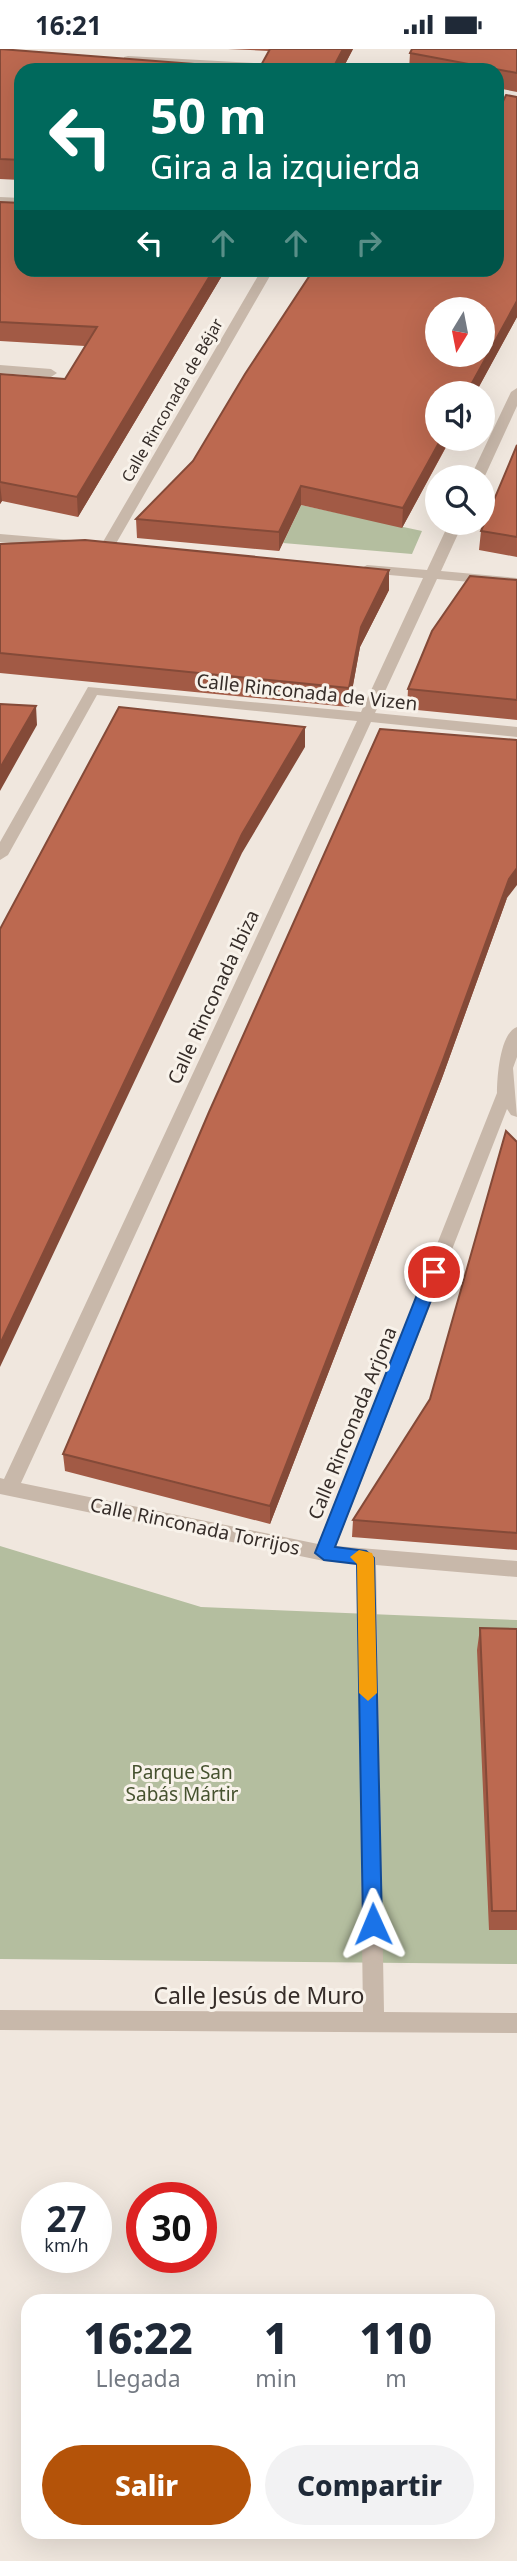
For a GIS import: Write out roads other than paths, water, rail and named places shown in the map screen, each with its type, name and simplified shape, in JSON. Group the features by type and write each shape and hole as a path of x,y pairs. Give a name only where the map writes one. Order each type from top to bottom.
{"street":[{"path":"120,59 197,63"},
{"name":"Calle Rinconada de Béjar","path":"0,538 100,547 263,277"},
{"path":"0,369 51,373"},
{"path":"483,465 517,392"},
{"name":"Calle Rinconada Ibiza","path":"4,1487 450,535"},
{"path":"351,568 517,582"},
{"name":"Calle Rinconada de Vizen","path":"0,855 93,690 517,732"},
{"name":"Calle Rinconada Arjona","path":"324,1553 505,1093 505,1068 517,1033"},
{"path":"505,1093 517,1111"},
{"name":"Calle Rinconada Torrijos","path":"4,1487 324,1553 517,1569"},
{"path":"366,1558 374,2022"},
{"name":"Calle Jesús de Muro","path":"0,2019 517,2023"}],"park label":[{"name":"Parque San Sabás Mártir","path":"182,1783"}]}
